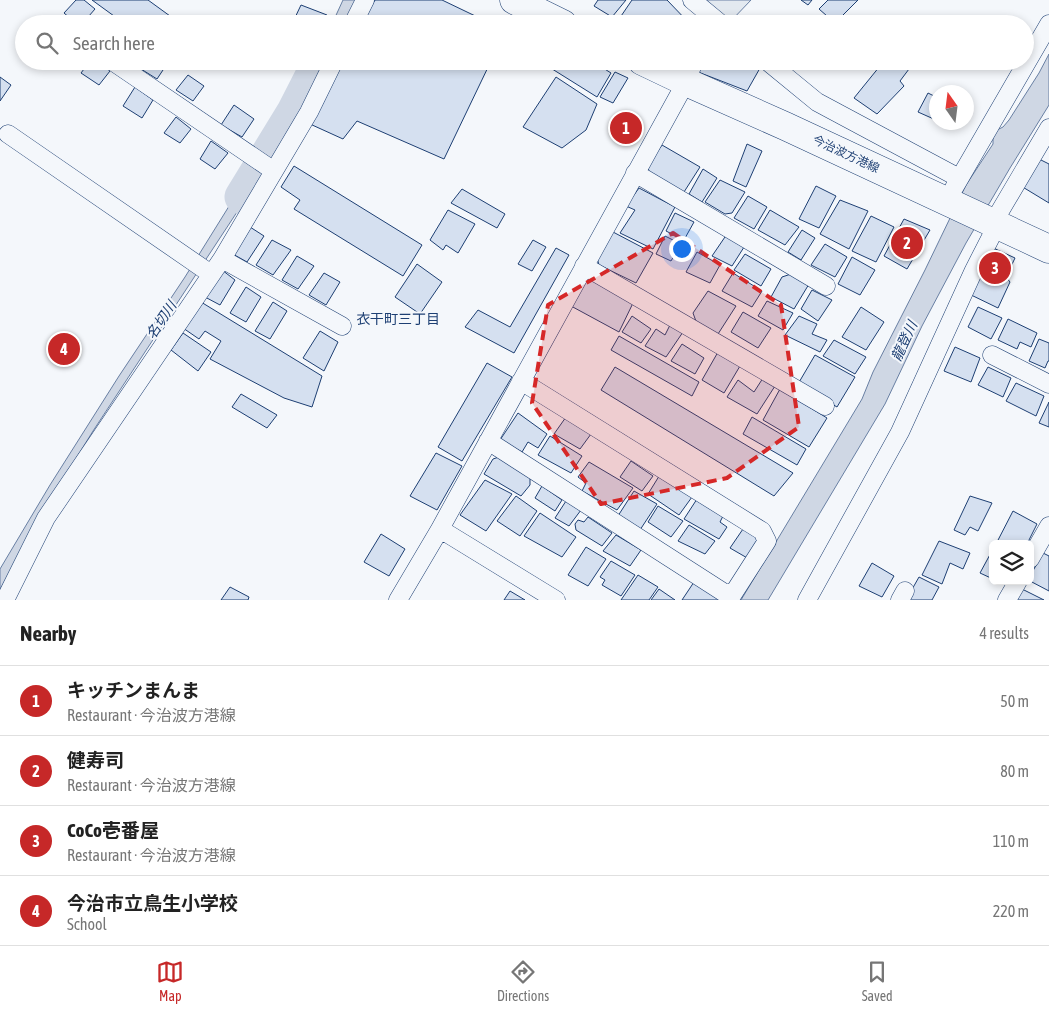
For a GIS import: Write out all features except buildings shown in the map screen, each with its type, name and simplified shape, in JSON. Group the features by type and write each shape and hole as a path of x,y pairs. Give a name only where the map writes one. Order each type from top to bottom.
{"main road":[{"path":"514,0 545,15"},
{"name":"今治波方港線","path":"690,72 785,126 953,189 995,224 1049,249"}],"street":[{"path":"358,15 366,0"},
{"path":"692,0 707,15"},
{"path":"1034,50 1049,24"},
{"path":"125,70 274,171"},
{"path":"5,600 46,518 222,259 309,112 330,70"},
{"path":"778,70 817,102 953,189 1022,70"},
{"path":"398,600 440,529 690,72"},
{"path":"807,600 900,432 995,224 1049,128"},
{"path":"8,134 211,274"},
{"path":"635,173 826,286"},
{"path":"222,259 342,326"},
{"path":"584,266 825,406"},
{"path":"992,355 1049,384"},
{"path":"488,441 723,592 733,594 767,541 762,531 521,380"},
{"path":"1034,552 1049,526"},
{"path":"440,529 556,600"},
{"path":"1007,600 1016,585"}],"highlighted area":[{"path":"673,233 781,305 799,427 727,478 601,504 532,403 548,305"}],"shaded area":[{"path":"704,0 751,0 737,15 722,15"}],"water":[{"path":"343,0 360,0 352,15 336,15"},
{"name":"龍登川","path":"1049,54 1049,105 966,243 922,326 885,404 768,600 741,600 862,399 873,372 966,185 993,144 993,132 1003,127 1009,120"},
{"path":"306,70 323,70 315,86 302,79"},
{"path":"298,89 309,95 292,125 282,119"},
{"path":"254,166 264,171 93,431 43,512 0,590 0,569 50,485 185,277"}],"waterway":[{"name":"名切川","path":"242,197 294,112 315,70"}],"place":[{"name":"キッチンまんま","path":"626,128"},
{"name":"健寿司","path":"907,243"},
{"name":"CoCo壱番屋","path":"995,268"},
{"name":"今治市立鳥生小学校","path":"64,349"}],"district":[{"name":"衣干町三丁目","path":"398,319"}]}
